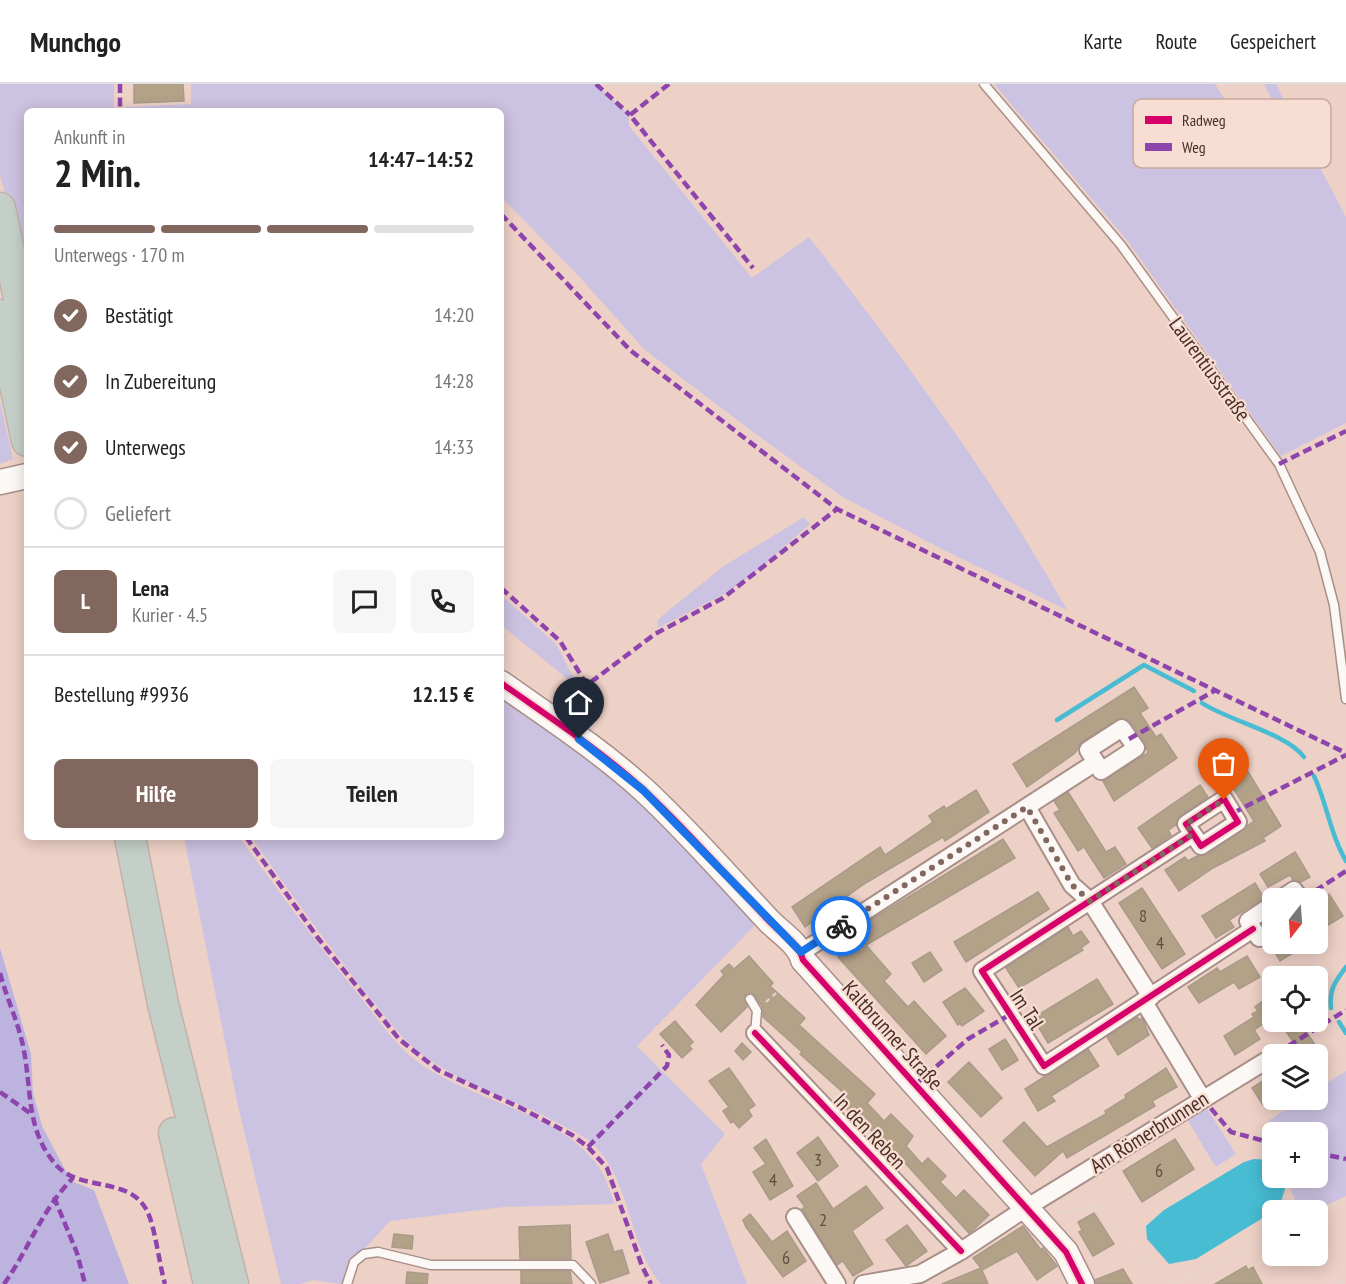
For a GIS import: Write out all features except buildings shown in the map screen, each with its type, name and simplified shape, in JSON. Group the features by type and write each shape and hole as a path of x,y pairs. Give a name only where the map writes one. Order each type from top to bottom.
{"highway":[{"path":"0,208 24,323"},
{"path":"0,315 24,427"},
{"path":"112,840 148,1019 209,1284"},
{"path":"131,840 163,1004 233,1284"}],"street":[{"path":"0,482 24,477"},
{"name":"Kaltbrunner Straße","path":"504,685 597,752 643,790 801,952 803,960 1066,1252 1082,1284"},
{"path":"801,952 1096,762"},
{"path":"1027,807 1072,885 1090,901 1148,999 1202,1098"},
{"name":"Im Tal","path":"1193,834 982,971 1044,1066 1253,929 1248,921 1262,912"},
{"path":"1253,929 1259,938 1262,936"},
{"name":"In den Reben","path":"754,1033 961,1251"},
{"name":"Am Römerbrunnen","path":"863,1284 920,1274 961,1251 1026,1208 1262,1063"},
{"path":"795,1217 837,1284"}],"lane":[{"name":"Laurentiusstraße","path":"984,84 1121,245 1279,464 1320,552 1334,605 1346,699"},
{"path":"750,999 757,1011 754,1033"},
{"path":"347,1284 354,1262 364,1254 378,1252 431,1265 573,1265 591,1284"}],"path":[{"path":"757,1011 791,979"},
{"path":"1328,1208 1346,1199"},
{"path":"1026,1208 1048,1214 1101,1206 1160,1279 1176,1284 1262,1239"},
{"path":"1333,1284 1346,1272"},
{"path":"1338,1280 1342,1284"}],"shaded area":[{"path":"0,84 114,84 114,108 24,108 24,267 0,175"},
{"path":"191,84 596,84 628,114 629,126 752,278 809,237 878,327 977,465 1009,513 1067,610 936,546 841,496 645,350 576,273 504,200 504,108 126,108 191,104"},
{"path":"994,84 1215,84 1225,99 1133,99 1133,168 1320,168 1346,217 1346,423 1281,456 1126,239"},
{"path":"1264,84 1276,84 1284,99 1272,99"},
{"path":"0,402 13,459 0,464"},
{"path":"804,517 810,524 757,571 726,593 658,628 657,621 663,615 724,566"},
{"path":"504,598 556,644 579,688 504,627"},
{"path":"504,696 640,797 759,921 637,1046 725,1134 701,1164 747,1284 661,1284 642,1251 616,1178 607,1161 595,1146 581,1135 539,1113 451,1073 419,1052 387,1019 309,919 253,840 504,840"},
{"path":"185,840 241,840 327,955 384,1028 406,1052 436,1074 513,1108 562,1133 584,1150 601,1170 615,1204 504,1207 390,1221 366,1247 349,1258 342,1284 313,1280 300,1284 281,1284 238,1106"},
{"path":"0,948 31,1054 33,1093 42,1126 71,1181 94,1190 129,1284 0,1284"},
{"path":"1346,1071 1346,1196 1328,1204 1328,1200 1295,1200 1290,1188 1328,1188 1328,1122 1270,1122 1269,1120 1285,1110 1328,1110 1328,1082"},
{"path":"1204,1104 1236,1154 1216,1167 1185,1116"}],"water":[{"path":"1262,1159 1262,1188 1285,1188 1282,1200 1262,1200 1262,1218 1196,1259 1169,1264 1147,1239 1146,1226 1164,1210 1244,1162"}],"waterway":[{"path":"1057,720 1144,665 1194,691"},
{"path":"1202,703 1213,710 1271,734 1296,749 1304,757"},
{"path":"1314,776 1336,840 1346,861"},
{"path":"1331,1008 1334,986 1346,967"},
{"path":"1339,1022 1346,1033"}],"marked path":[{"path":"120,84 120,108"},
{"path":"596,84 630,115"},
{"path":"669,84 630,115 753,268"},
{"path":"504,217 630,350 837,509 1346,753"},
{"path":"1279,464 1346,431"},
{"path":"560,726 587,685 655,634 723,598 837,509"},
{"path":"504,591 560,641 587,685"},
{"path":"1129,739 1216,690"},
{"path":"1233,813 1346,755"},
{"path":"248,840 318,938 399,1039 438,1070 519,1107 572,1135 588,1147 607,1168 642,1266 651,1284"},
{"path":"1320,888 1346,871"},
{"path":"0,973 22,1041 32,1112 40,1140 58,1167 68,1174 117,1188 138,1199 146,1209 152,1224 165,1284"},
{"path":"1291,1044 1346,1010"},
{"path":"916,1084 968,1039 1011,1014"},
{"path":"588,1147 667,1066 669,1055 662,1045"},
{"path":"0,1092 30,1113"},
{"path":"1202,1098 1231,1132 1262,1140"},
{"path":"1328,1155 1346,1159"},
{"path":"4,1284 44,1216 73,1178"},
{"path":"54,1197 77,1253 85,1284"}],"cycle path":[{"path":"504,685 610,761 676,821 768,920 793,943 803,960 1066,1252 1082,1284"},
{"path":"1193,834 1186,824 1224,799 1238,822 1201,846 1193,834 982,971 1044,1066 1253,929"},
{"path":"755,1033 961,1251"}],"way so far":[{"path":"841,926 1027,807 1072,885 1090,901 1193,834 1186,824 1224,800"}],"route":[{"path":"579,739 643,790 716,862 769,921 801,952 841,926"}]}
